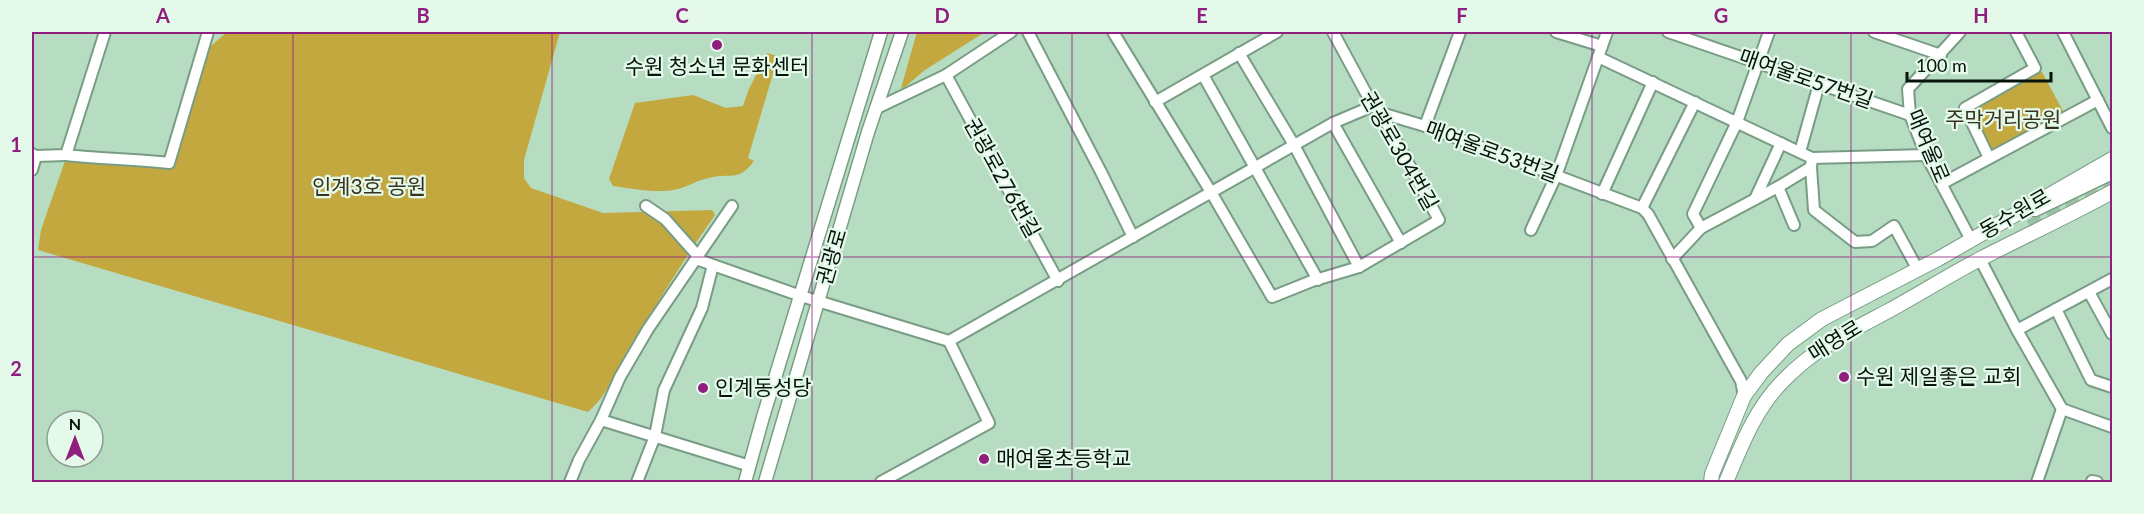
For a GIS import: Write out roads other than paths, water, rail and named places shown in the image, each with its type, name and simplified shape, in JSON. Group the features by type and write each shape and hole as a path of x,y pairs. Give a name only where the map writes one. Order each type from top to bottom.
{"main road":[{"name":"동수원로","path":"1711,483 1712,474 1744,396 1761,373 1788,344 1822,319 1918,270 2112,159"},
{"name":"동수원로","path":"1995,252 2112,192"},
{"name":"매영로","path":"1726,483 1747,433 1763,406 1779,385 1804,360 1850,329 1890,310 1980,258 1995,252"}],"street":[{"path":"66,155 105,32"},
{"path":"32,170 34,155 66,155 169,163 208,32"},
{"name":"권광로","path":"745,483 882,32"},
{"name":"권광로","path":"765,483 877,108 902,32"},
{"path":"877,108 946,75 1011,32"},
{"path":"1028,32 1133,237"},
{"path":"1113,32 1272,297 1359,267 1294,145 1239,53"},
{"path":"1155,102 1277,32"},
{"name":"권광로304번길","path":"1333,32 1439,220 1359,267"},
{"path":"1425,126 1460,32"},
{"path":"1557,32 1600,51 1653,82 1800,152 1812,162 1814,210 1855,242 1872,241 1894,226 1918,270"},
{"path":"1531,230 1556,176 1608,32"},
{"name":"매여울로57번길","path":"1668,32 1910,116"},
{"path":"1701,228 1693,214 1737,122 1768,32"},
{"path":"1874,32 1941,55"},
{"name":"매여울로","path":"1960,32 1908,89 1910,116 1926,155 1971,240"},
{"path":"1989,158 1965,108 2035,68 2016,32"},
{"path":"2063,32 2112,128"},
{"name":"권광로276번길","path":"946,75 1058,281"},
{"path":"1203,75 1318,280"},
{"path":"1602,194 1653,82"},
{"path":"1800,152 1819,84"},
{"path":"1942,183 2098,100"},
{"path":"1695,102 1642,208 1648,214 1741,381 1744,396"},
{"path":"646,206 665,219 697,257 713,265 819,302 949,341 1333,123 1377,110"},
{"name":"매여울로53번길","path":"1377,110 1642,208"},
{"path":"1333,123 1401,243"},
{"path":"1755,199 1781,143"},
{"path":"1672,260 1701,228 1778,187 1812,162 1926,155"},
{"path":"1971,240 2112,173"},
{"path":"1778,187 1794,225"},
{"path":"570,483 620,376 642,338 732,206"},
{"path":"1980,258 2062,410 2112,427"},
{"path":"637,483 655,436 664,390 702,308 713,265"},
{"path":"2017,330 2112,279"},
{"path":"2089,292 2112,334"},
{"path":"2056,309 2091,380 2112,387"},
{"path":"881,483 989,423 949,341"},
{"path":"2037,483 2062,410"},
{"path":"601,420 750,466"},
{"path":"2092,483 2092,481 2097,483"}],"tunnel":[{"path":"2030,227 2112,182"}],"place":[{"name":"수원 청소년 문화센터","path":"717,45"},
{"name":"수원 제일좋은 교회","path":"1844,377"},
{"name":"인계동성당","path":"703,388"},
{"name":"매여울초등학교","path":"984,459"}],"park label":[{"name":"주막거리공원","path":"2003,120"},
{"name":"인계3호 공원","path":"369,187"}]}
